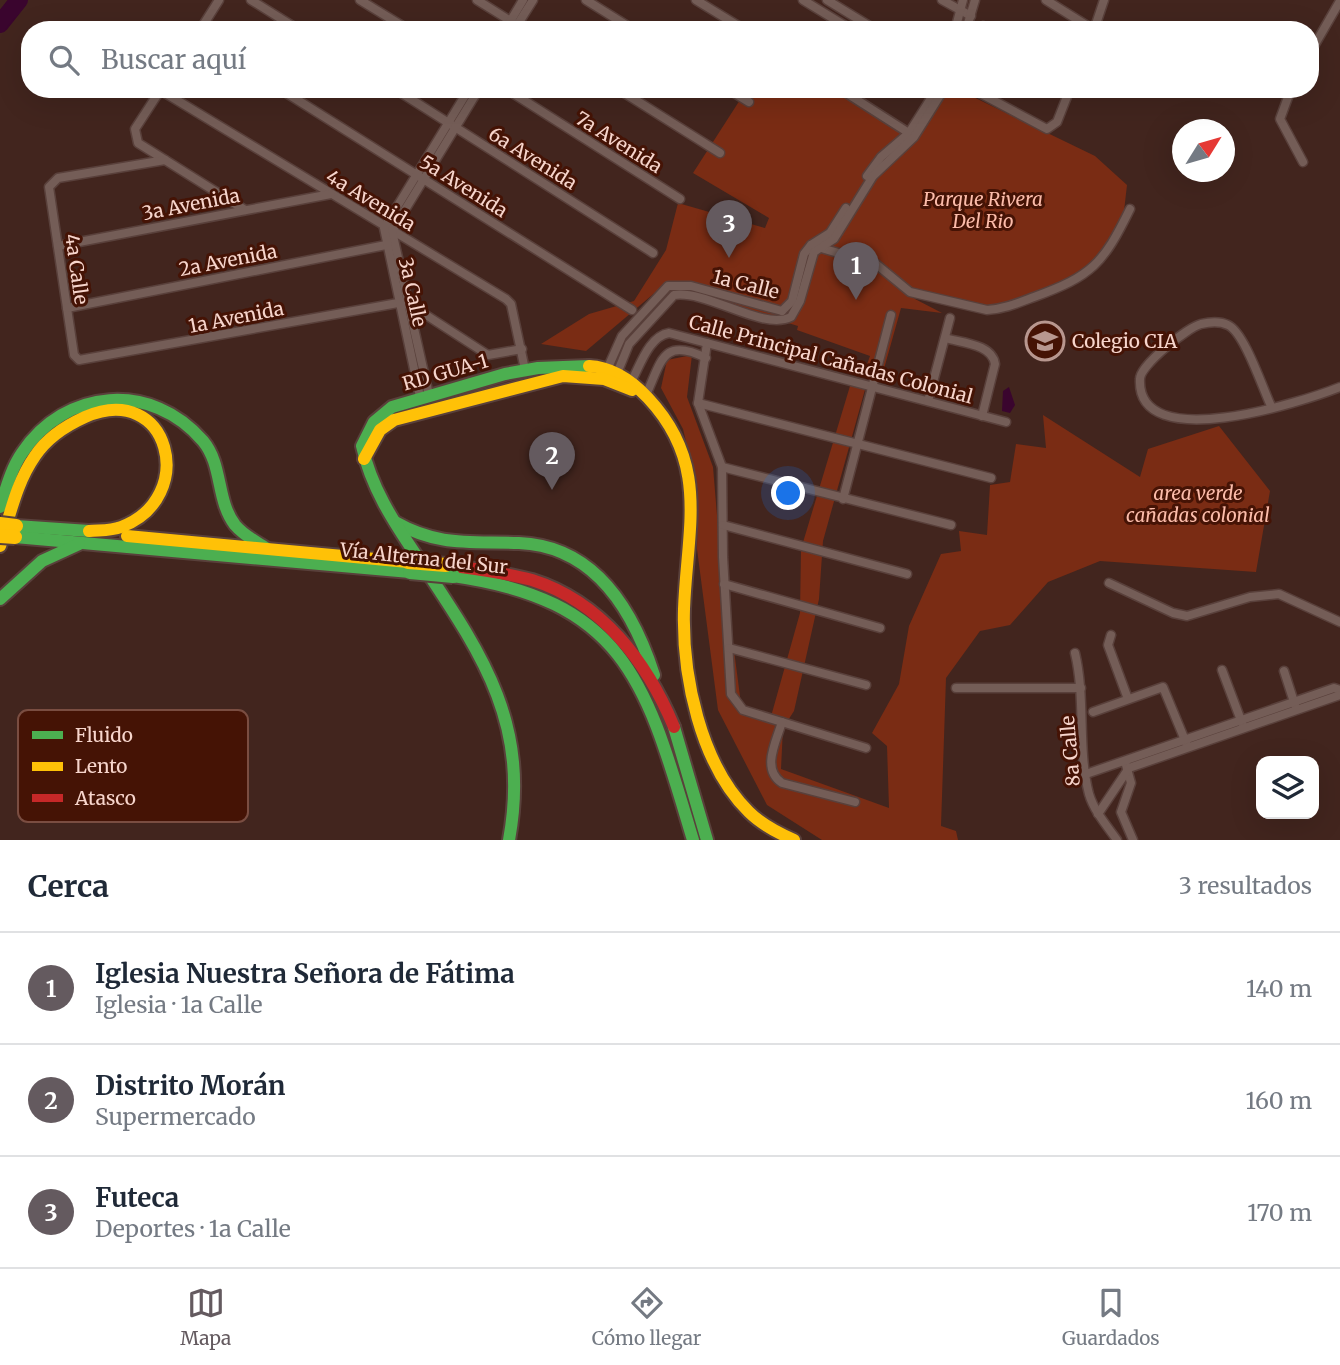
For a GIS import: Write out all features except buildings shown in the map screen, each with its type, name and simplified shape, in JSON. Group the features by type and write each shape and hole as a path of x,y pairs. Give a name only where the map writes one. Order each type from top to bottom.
{"main road":[{"name":"RD GUA-1","path":"364,459 364,437 374,422 391,407 528,366 564,365 611,375 631,382 646,395 676,434 690,480 690,543 684,626 692,689 702,723 734,794 760,821 794,840"},
{"path":"488,394 501,381 528,366"},
{"name":"RD GUA-1","path":"408,415 574,375 611,375 646,395"},
{"path":"441,407 426,396 408,415 386,424 364,459 375,489 472,643 498,696 515,762 515,804 509,840"},
{"path":"0,507 23,450 58,414 84,402 111,398 140,400 174,414 189,425 205,443 218,463 233,522 270,550"},
{"name":"Vía Alterna del Sur","path":"0,546 22,481 47,440 65,425 88,415 112,411 134,414 154,425 163,437 169,458 167,476 155,501 137,518 119,528 90,536"},
{"path":"396,522 414,534 436,540 536,544 577,560 596,573 629,609 644,638 659,693"},
{"name":"Vía Alterna del Sur","path":"0,524 10,533 90,536 270,550 303,559"},
{"path":"0,599 42,561 90,536"},
{"name":"Vía Alterna del Sur","path":"90,536 303,559 506,573 546,586 589,607 606,620 634,651 659,693 674,727 707,840"},
{"name":"Vía Alterna del Sur","path":"449,571 538,594 563,607 598,632 621,656 645,693 661,732 693,840"}],"street":[{"path":"206,21 219,0"},
{"path":"251,0 285,21"},
{"path":"360,0 394,21"},
{"path":"477,0 509,21"},
{"path":"518,21 523,0"},
{"path":"520,21 533,0"},
{"path":"586,0 620,21"},
{"path":"696,0 730,21"},
{"path":"803,0 837,21"},
{"path":"827,0 861,21"},
{"path":"942,0 971,16"},
{"path":"957,21 963,0"},
{"path":"969,21 975,0"},
{"path":"1046,0 1080,21"},
{"path":"1097,21 1104,0"},
{"path":"1319,37 1340,1"},
{"path":"156,98 135,129 134,136 138,143 245,210"},
{"name":"4a Avenida","path":"174,98 509,301 528,366"},
{"name":"5a Avenida","path":"294,98 632,310"},
{"name":"6a Avenida","path":"409,98 653,253"},
{"path":"452,125 465,98"},
{"path":"388,229 452,125 472,98"},
{"name":"7a Avenida","path":"520,98 680,199"},
{"path":"632,98 720,153"},
{"path":"743,98 749,102"},
{"path":"855,98 912,135"},
{"name":"1a Calle","path":"912,135 932,98"},
{"name":"1a Calle","path":"611,375 622,336 668,285 691,286 782,311 792,301 802,261 830,233 873,166 912,135 938,98"},
{"path":"989,98 1044,128 1051,128 1057,122 1066,98"},
{"path":"1288,98 1280,119 1303,162"},
{"name":"4a Calle","path":"79,360 74,355 49,187 52,181 165,160"},
{"name":"3a Avenida","path":"58,246 331,194"},
{"path":"814,247 876,264 910,292 987,310 998,309 1062,287 1087,273 1110,250 1130,209"},
{"name":"3a Calle","path":"388,229 398,303 426,396"},
{"name":"3a Calle","path":"391,244 409,304 426,396"},
{"name":"2a Avenida","path":"67,308 391,244"},
{"name":"1a Calle","path":"611,375 629,344 674,295 699,298 771,318 788,319 797,309 814,247"},
{"name":"1a Avenida","path":"79,360 87,361 398,303 409,304"},
{"path":"409,304 488,355 522,349"},
{"path":"782,311 788,319"},
{"path":"843,499 870,386 891,315"},
{"path":"928,401 950,318"},
{"path":"1272,408 1241,338 1230,325 1217,322 1188,330 1144,367 1139,376 1141,394 1148,406 1155,412 1178,419 1232,416 1272,408 1340,387"},
{"name":"Calle Principal Cañadas Colonial","path":"631,382 659,335 669,333 1006,422"},
{"path":"945,338 988,350 993,356 995,365 982,416"},
{"path":"707,343 698,402 722,467 724,584 730,688 734,701 743,710 866,748"},
{"name":"Calle Principal Cañadas Colonial","path":"646,395 667,352 676,348 688,349 706,358"},
{"path":"698,402 991,478"},
{"path":"722,467 951,525"},
{"path":"723,525 907,574"},
{"path":"1109,583 1173,613 1187,616 1250,597 1279,594 1340,622"},
{"path":"724,584 880,628"},
{"path":"1111,635 1108,645 1128,699"},
{"path":"729,648 866,685"},
{"name":"8a Calle","path":"1075,653 1081,688 1089,795 1098,814 1117,840"},
{"path":"1223,670 1242,725"},
{"path":"1284,671 1296,706"},
{"path":"1093,712 1166,687 1186,744"},
{"path":"956,688 1081,688"},
{"path":"1086,774 1127,765 1296,706 1334,688 1340,692"},
{"path":"782,722 770,766 774,776 782,783 855,802"},
{"path":"1098,814 1127,765"},
{"path":"1127,765 1131,783 1121,811 1133,840"}],"green space":[{"name":"Parque Rivera Del Rio","path":"741,98 853,98 914,140 939,98 975,98 1095,156 1127,185 1124,211 1126,224 1105,255 1086,273 1073,282 1028,301 997,307 961,306 899,283 915,299 942,313 901,308 882,376 864,373 870,356 797,330 798,326 664,285 586,351 541,344 589,314 634,301 666,250 678,203 765,228 769,218 693,173"},
{"name":"area verde cañadas colonial","path":"692,355 687,397 713,467 741,704 770,720 800,613 801,549 850,386 866,386 823,541 819,599 794,711 783,728 781,769 889,808 887,746 872,733 899,684 909,626 941,554 961,551 959,531 987,535 990,485 1010,482 1016,444 1046,448 1043,415 1140,477 1148,449 1219,426 1270,491 1256,572 1100,561 1048,582 1010,625 980,631 946,678 941,826 956,831 958,840 822,840 767,805 718,710 697,549 698,491 683,429 661,388 667,360"}],"shaded area":[{"path":"1009,387 1015,405 1010,413 1002,411 1003,391"}],"waterway":[{"path":"0,24 19,0"}],"traffic: fast":[{"path":"509,840 514,797 513,758 506,722 494,688 460,623 384,503 371,476 362,446 374,422 392,407 505,374 538,368 589,366"},
{"path":"0,507 18,459 40,431 61,415 85,405 110,400 135,401 159,408 182,422 203,441 214,461 225,505 235,525 269,550"},
{"path":"395,522 426,536 441,539 519,543 546,547 569,556 590,569 622,605 635,627 654,675"},
{"path":"16,526 89,531"},
{"path":"15,537 410,572"},
{"path":"0,599 42,561 79,544"},
{"path":"410,572 453,576"},
{"path":"453,576 512,588 558,606 594,630 622,660 643,696 661,738 693,840"},
{"path":"674,727 707,840"}],"traffic: slow":[{"path":"589,366 614,372 642,392 667,423 680,447 690,498 684,635 686,662 697,717 706,744 732,792 759,821 794,840"},
{"path":"364,459 380,430 394,420 563,376 604,379 632,390"},
{"path":"0,546 28,466 51,438 85,417 114,410 137,414 154,428 164,447 166,470 160,492 145,512 121,527 89,531"},
{"path":"0,524 16,526"},
{"path":"0,536 15,537"},
{"path":"127,536 408,562"},
{"path":"408,562 446,565"}],"traffic: jam":[{"path":"446,565 532,580 580,603 601,619 636,658 674,727"}],"place":[{"name":"Futeca","path":"729,258"},
{"name":"Iglesia Nuestra Señora de Fátima","path":"856,300"},
{"name":"Colegio CIA","path":"1045,341"},
{"name":"Distrito Morán","path":"552,490"}]}
